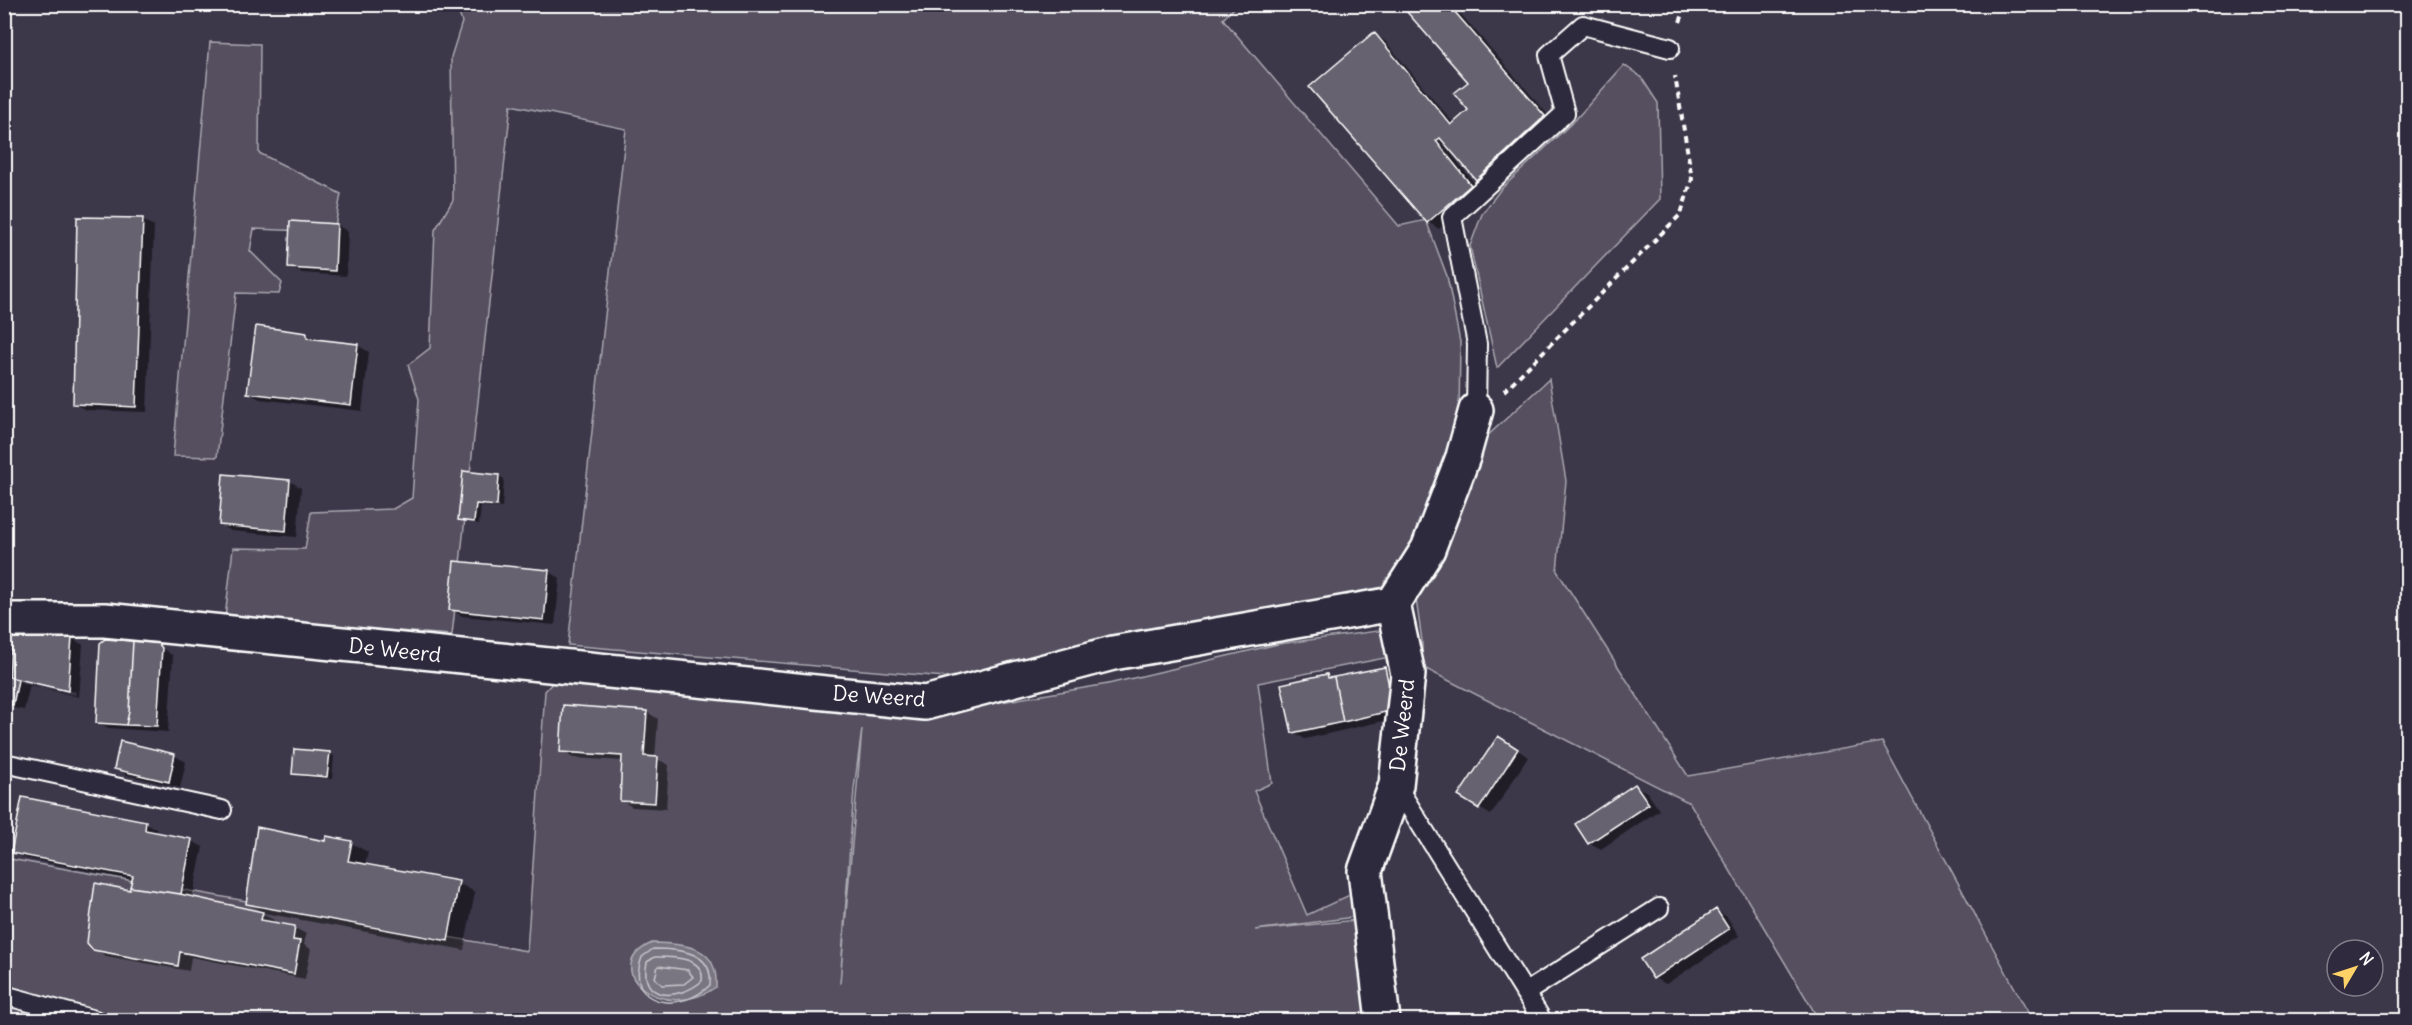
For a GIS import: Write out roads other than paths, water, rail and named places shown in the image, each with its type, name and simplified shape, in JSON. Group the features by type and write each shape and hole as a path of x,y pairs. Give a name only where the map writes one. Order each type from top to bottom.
{"street":[{"path":"1393,604 1428,549 1463,458 1476,410"},
{"name":"De Weerd","path":"4,620 105,620 925,703 1113,653 1393,604 1408,674 1396,785 1365,871 1383,1020"}],"lane":[{"path":"1476,410 1477,344 1452,217 1565,113 1549,55 1583,25 1671,48"},
{"path":"4,763 222,810"},
{"path":"1396,785 1542,1020"},
{"path":"1525,993 1659,908"},
{"path":"4,995 95,1020"}],"water":[{"path":"652,943 687,946 706,955 712,963 716,987 695,997 675,1000 657,996 643,989 633,978 631,966 636,954"}]}
